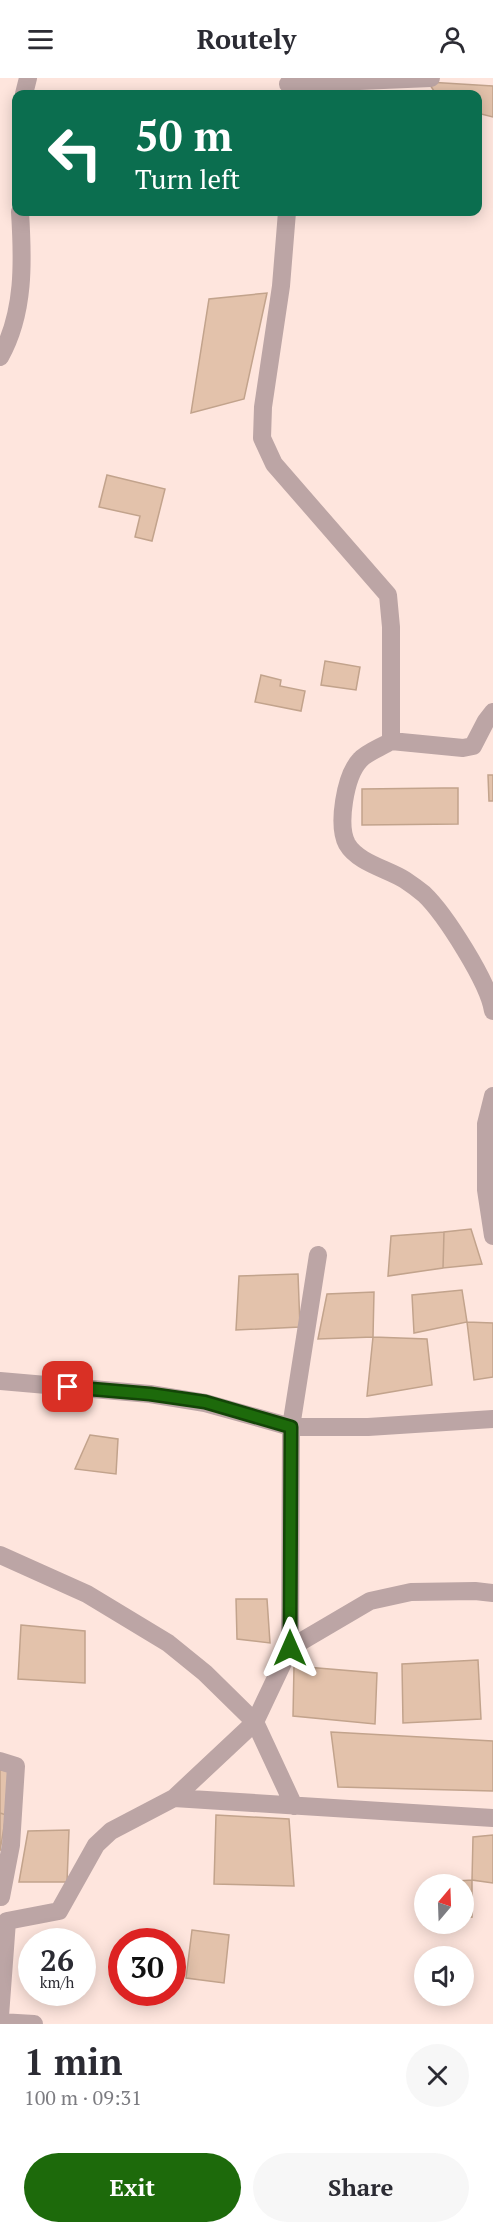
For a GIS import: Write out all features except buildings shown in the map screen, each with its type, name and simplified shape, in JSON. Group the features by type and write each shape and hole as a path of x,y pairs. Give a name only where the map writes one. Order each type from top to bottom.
{"street":[{"path":"288,85 431,78"},
{"path":"0,357 10,339 21,292 23,251 21,216"},
{"path":"287,216 281,286 263,407 262,438 274,464 388,596 391,627 391,741"},
{"path":"493,712 473,746 463,748 391,741 360,760 347,785 342,820 347,843 362,857 403,879 424,894 480,975 493,1011"},
{"path":"493,1096 486,1124 486,1190 493,1236"},
{"path":"7,1922 59,1911 96,1845 111,1830 174,1798 255,1722 290,1648 291,1427 318,1255"},
{"path":"0,1381 150,1394 205,1402 291,1427 368,1426 493,1419"},
{"path":"0,1555 87,1594 168,1643 205,1672 255,1722 294,1806"},
{"path":"290,1648 370,1601 411,1592 493,1593"},
{"path":"0,1761 16,1766 11,1845 1,1897 7,1922 0,2016"},
{"path":"174,1798 493,1818"},
{"path":"0,2022 34,2024"}],"route":[{"path":"68,1387 150,1394 205,1402 291,1427 290,1648"}]}
